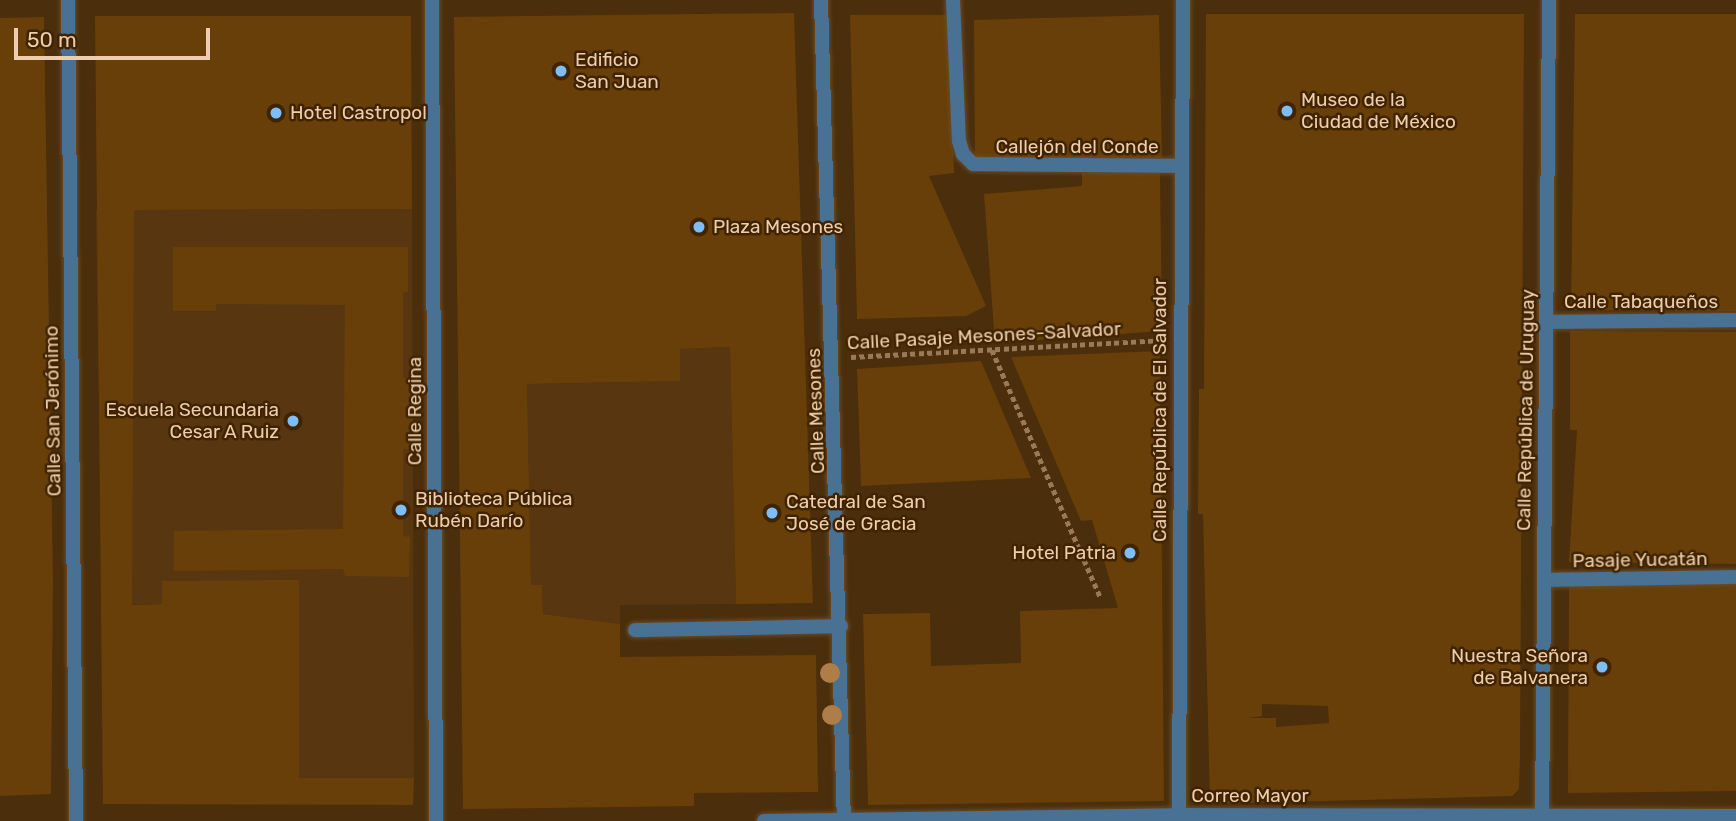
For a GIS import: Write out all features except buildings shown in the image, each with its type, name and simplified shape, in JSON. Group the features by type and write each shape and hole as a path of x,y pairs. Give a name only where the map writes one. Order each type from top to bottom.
{"street":[{"name":"Calle San Jerónimo","path":"68,0 76,821"},
{"name":"Calle Regina","path":"432,0 436,821"},
{"name":"Calle Mesones","path":"821,0 834,358 844,820"},
{"name":"Callejón del Conde","path":"953,0 959,141 963,154 973,164 1182,166"},
{"name":"Calle República de El Salvador","path":"1179,818 1178,340 1183,0"},
{"name":"Calle República de Uruguay","path":"1542,817 1549,0"},
{"name":"Calle Tabaqueños","path":"1546,322 1736,320"},
{"name":"Pasaje Yucatán","path":"1544,580 1736,577"},
{"path":"635,630 841,626"},
{"name":"Correo Mayor","path":"764,821 1736,816"}],"path":[{"name":"Calle Pasaje Mesones-Salvador","path":"834,358 1178,340"},
{"path":"992,350 1100,596"}],"shaded area":[{"name":"Escuela Secundaria Cesar A Ruiz","path":"412,209 414,778 299,778 299,677 162,604 102,605 96,210"},
{"path":"730,347 736,604 620,605 620,624 543,614 542,585 531,585 527,384 680,381 680,349"}],"place":[{"name":"Edificio San Juan","path":"561,71"},
{"name":"Museo de la Ciudad de México","path":"1287,111"},
{"name":"Hotel Castropol","path":"276,113"},
{"name":"Plaza Mesones","path":"699,227"},
{"name":"Escuela Secundaria Cesar A Ruiz","path":"293,421"},
{"name":"Biblioteca Pública Rubén Darío","path":"401,510"},
{"name":"Catedral de San José de Gracia","path":"772,513"},
{"name":"Hotel Patria","path":"1130,553"},
{"name":"Nuestra Señora de Balvanera","path":"1602,667"}]}
